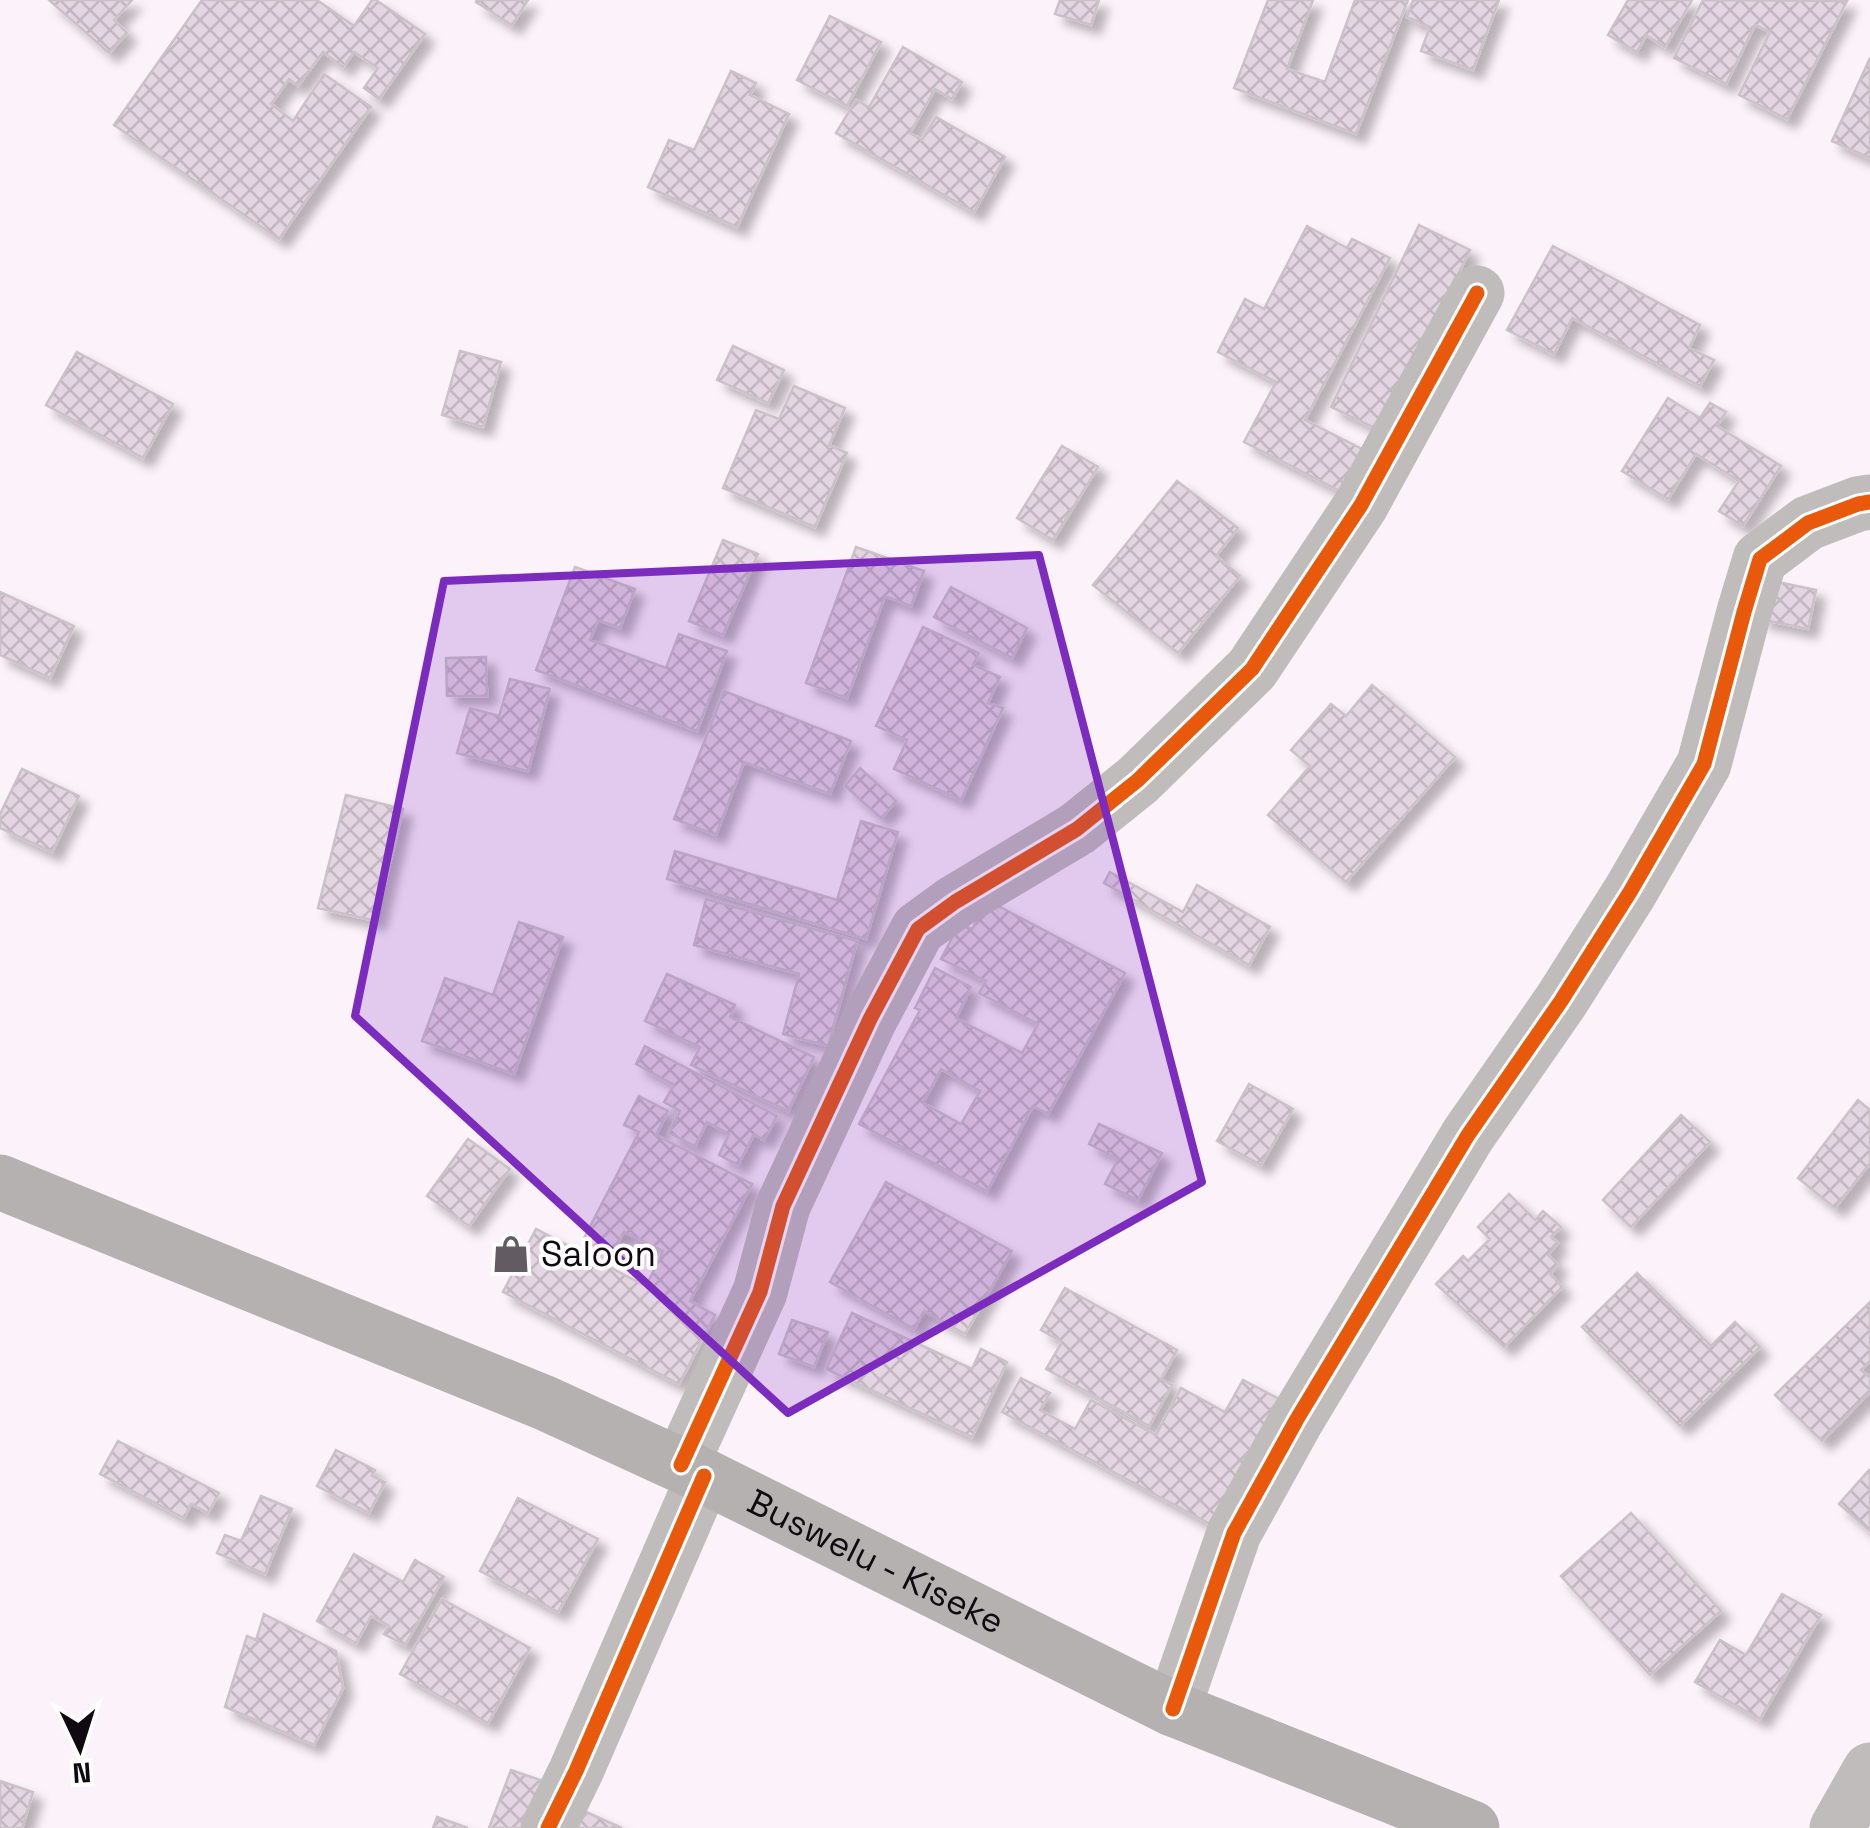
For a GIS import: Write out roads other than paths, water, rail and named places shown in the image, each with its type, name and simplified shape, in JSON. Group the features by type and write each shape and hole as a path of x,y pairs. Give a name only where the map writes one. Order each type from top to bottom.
{"main road":[{"name":"Buswelu - Kiseke","path":"0,1182 545,1403 693,1470 1173,1709 1472,1828"}],"street":[{"path":"548,1828 576,1771 693,1470 760,1292 783,1206 870,1019 918,928 986,882 1077,829 1138,780 1252,669 1361,506 1477,293"},
{"path":"1173,1709 1234,1533 1297,1419 1468,1135 1561,1001 1630,892 1704,764 1760,559 1808,523 1870,502"},
{"path":"1838,1828 1870,1770"}],"place":[{"name":"Saloon","path":"511,1254"}]}
